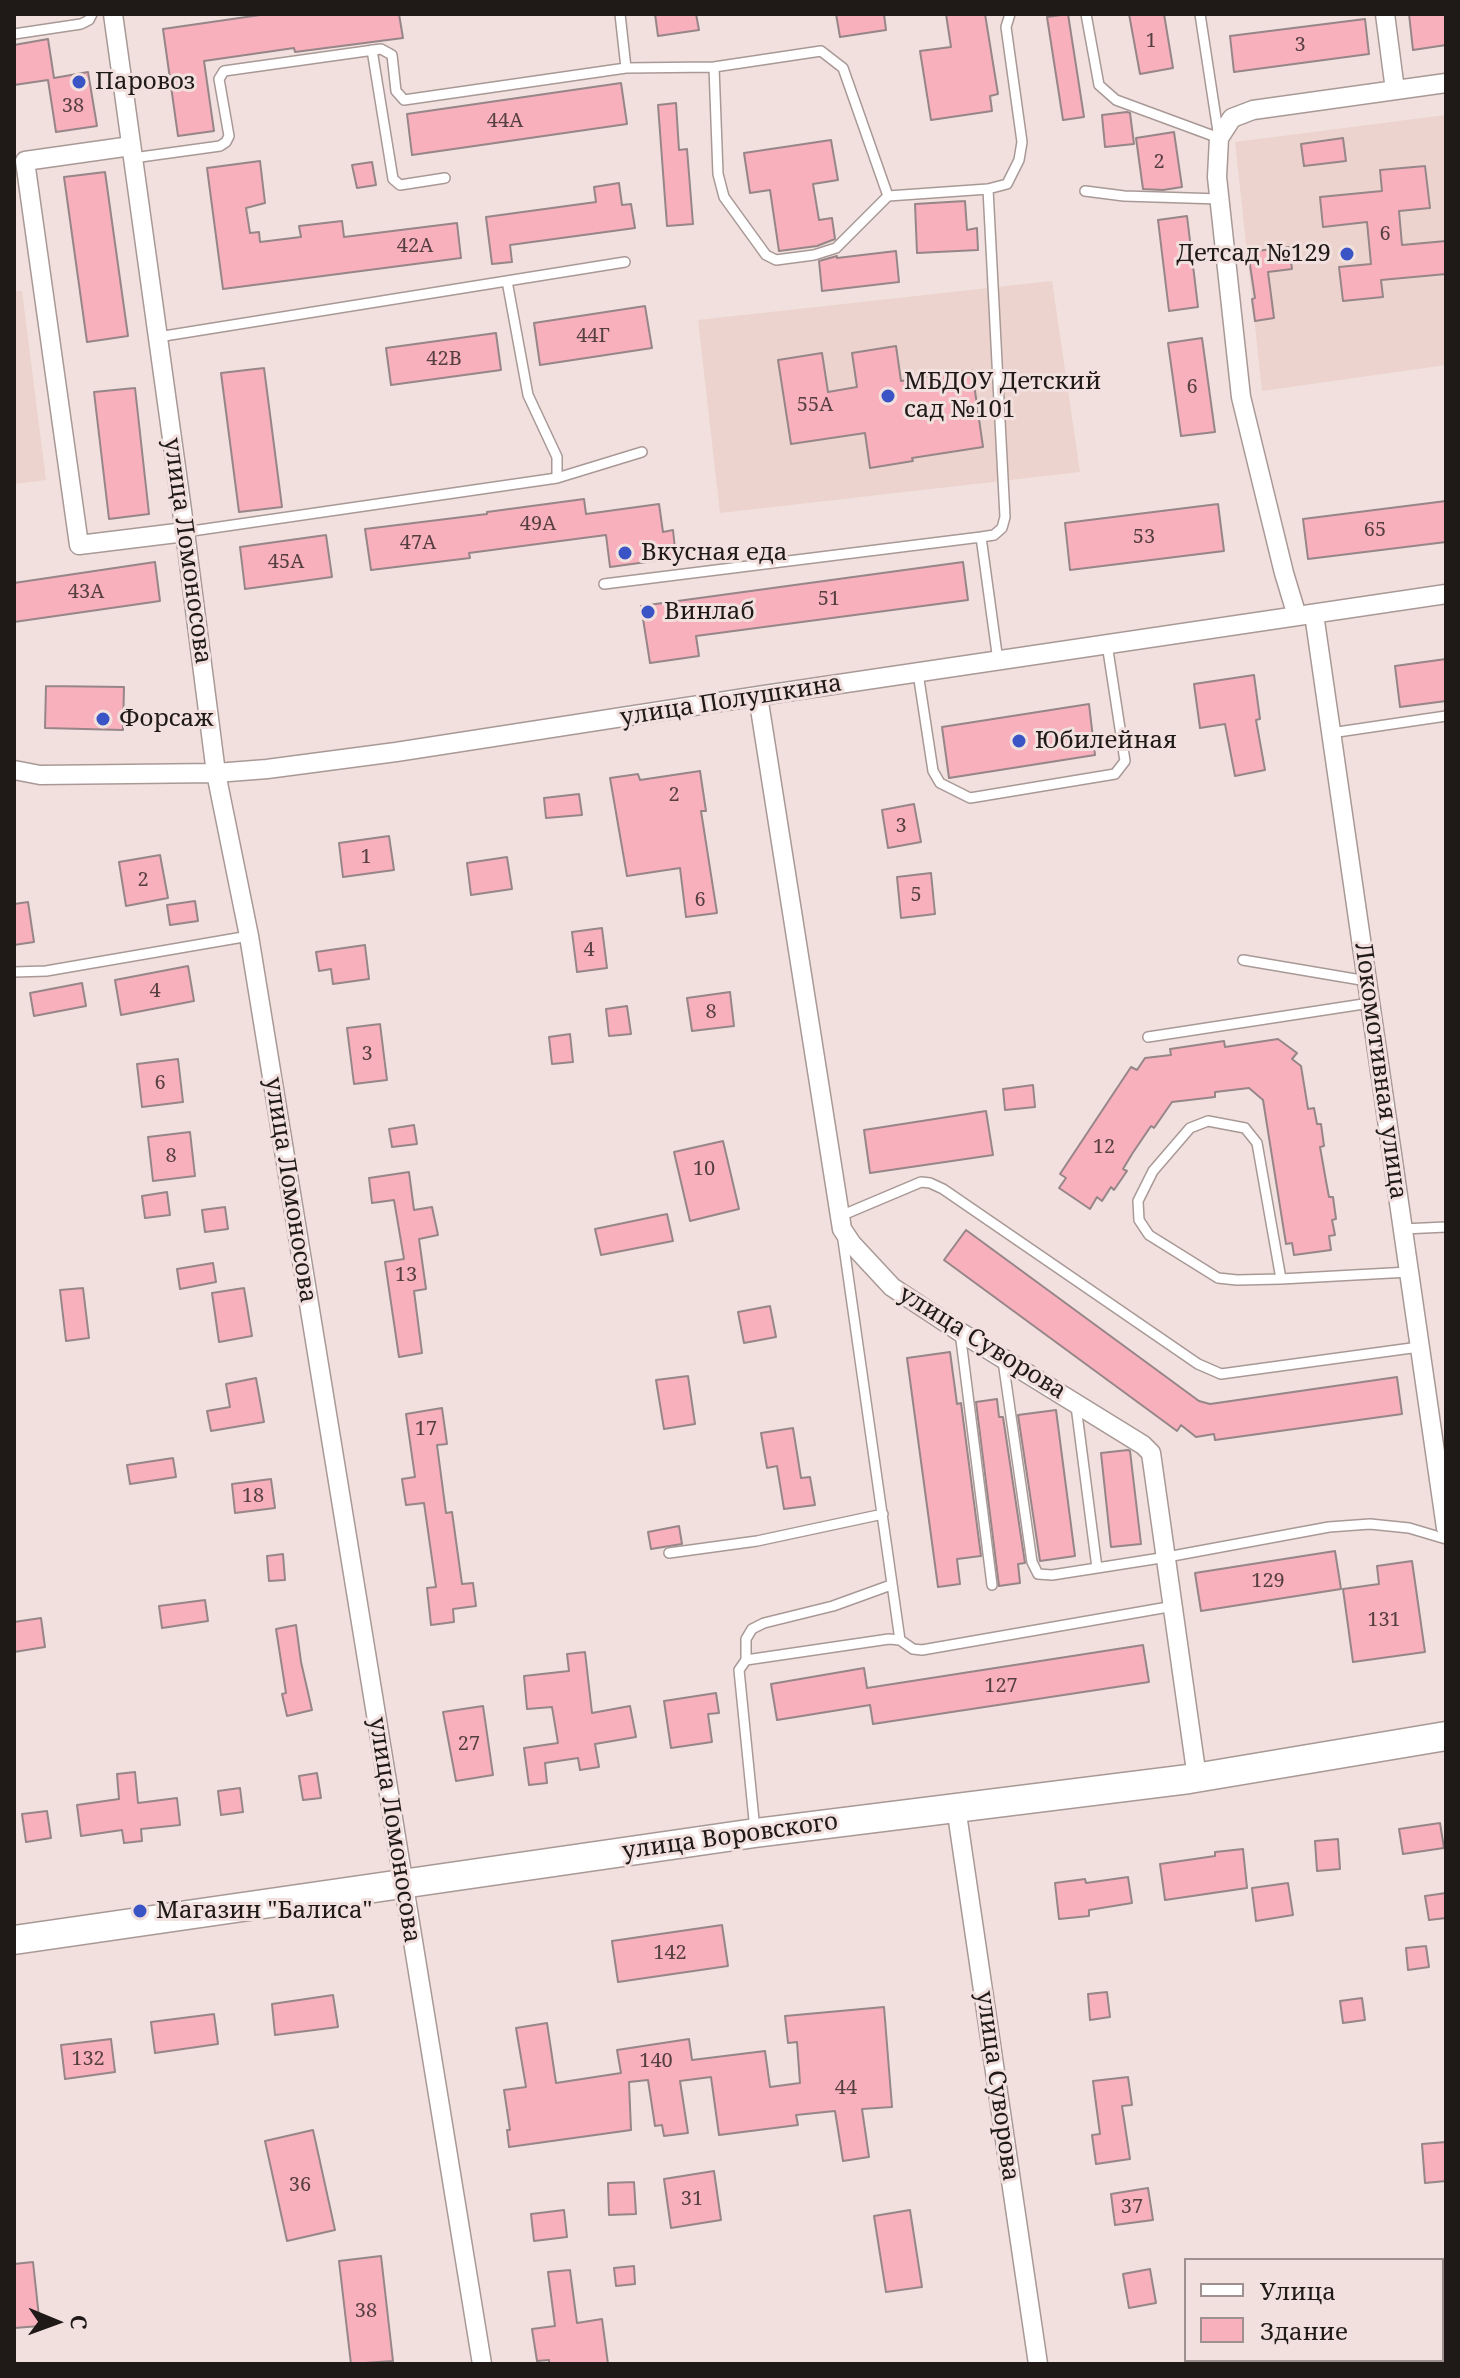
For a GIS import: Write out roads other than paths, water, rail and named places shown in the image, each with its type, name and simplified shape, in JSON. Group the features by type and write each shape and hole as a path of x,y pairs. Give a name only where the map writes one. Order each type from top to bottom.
{"main road":[{"name":"улица Воровского","path":"14,1940 755,1833 1197,1778 1446,1736"}],"street":[{"name":"улица Ломоносова","path":"113,14 216,773 249,936 482,2364"},
{"path":"1385,14 1395,90"},
{"path":"1219,138 1232,118 1253,110 1446,83"},
{"name":"Локомотивная улица","path":"1219,138 1217,177 1241,397 1284,573 1305,615 1331,733 1446,1528"},
{"path":"132,152 25,161 29,192 79,545 185,532"},
{"name":"улица Полушкина","path":"14,770 40,775 216,773 267,769 1446,594"},
{"path":"758,696 840,1223"},
{"name":"улица Суворова","path":"840,1223 852,1244 892,1287 1143,1445 1151,1453 1197,1778"},
{"name":"улица Суворова","path":"956,1807 1038,2364"}],"lane":[{"path":"14,34 81,24 89,20 92,14"},
{"path":"620,14 626,68"},
{"path":"714,67 718,174 724,197 766,255 776,260 814,255 836,248 888,196 988,189 1007,184 1019,160 1022,142 1006,27 1010,14"},
{"path":"1086,14 1099,85 1116,100 1219,138 1200,14"},
{"path":"132,152 220,146 226,142 229,136 219,79 224,71 381,49 392,55 396,91 404,100 626,68 714,67 821,51 843,68 888,196"},
{"path":"372,50 393,179 400,185 445,178"},
{"path":"604,584 981,537 994,535 1002,528 1005,517 988,189"},
{"path":"1085,191 1124,196 1220,199"},
{"path":"158,337 625,262"},
{"path":"507,281 528,395 557,457 557,478"},
{"path":"185,532 557,478 642,452"},
{"path":"981,537 998,661"},
{"path":"918,673 933,771 940,783 970,798 1115,774 1125,761 1107,644"},
{"path":"1331,733 1446,716"},
{"path":"14,972 46,971 249,936"},
{"path":"1243,960 1367,981"},
{"path":"1148,1037 1370,1003"},
{"path":"1281,1279 1257,1143 1245,1128 1208,1121 1190,1128 1153,1171 1138,1201 1139,1220 1149,1235 1218,1278 1281,1279 1409,1272"},
{"path":"900,1640 840,1223 921,1182 930,1183 1198,1364 1221,1374 1419,1347"},
{"path":"1403,1229 1446,1227"},
{"path":"960,1332 992,1585"},
{"path":"1003,1358 1032,1562 1038,1574 1052,1575 1167,1557 1329,1527 1370,1524 1409,1528 1446,1539"},
{"path":"1075,1403 1097,1568"},
{"path":"669,1553 757,1541 883,1514"},
{"path":"755,1833 739,1670 746,1660 746,1639 752,1629 764,1623 825,1609 891,1585"},
{"path":"746,1660 889,1639 900,1640 913,1649 922,1650 1174,1606"}],"place":[{"name":"Паровоз","path":"79,82"},
{"name":"Детсад №129","path":"1347,254"},
{"name":"МБДОУ Детский сад №101","path":"888,396"},
{"name":"Вкусная еда","path":"625,553"},
{"name":"Винлаб","path":"648,612"},
{"name":"Форсаж","path":"103,719"},
{"name":"Юбилейная","path":"1019,741"},
{"name":"Магазин \"Балиса\"","path":"140,1911"}]}
